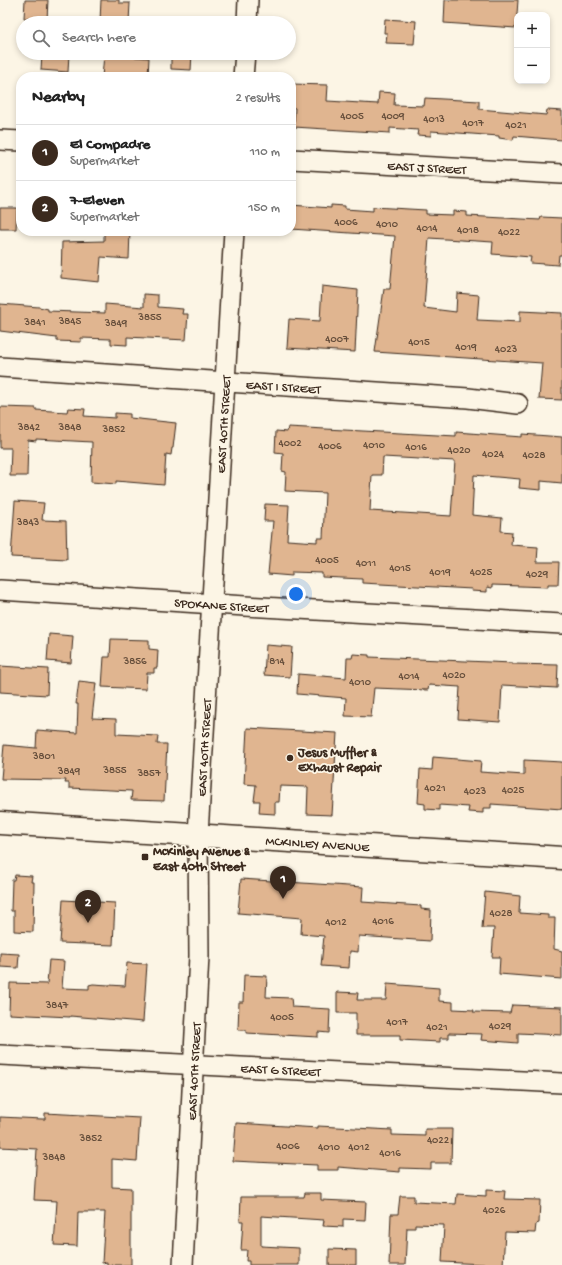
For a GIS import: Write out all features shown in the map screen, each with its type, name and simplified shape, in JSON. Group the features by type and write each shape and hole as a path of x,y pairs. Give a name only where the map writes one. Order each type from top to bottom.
{"main road":[{"name":"MCKINLEY AVENUE","path":"0,823 198,834 562,858"}],"street":[{"path":"247,16 248,0"},
{"path":"243,72 244,60"},
{"path":"0,140 16,141"},
{"name":"EAST J STREET","path":"296,159 562,174"},
{"name":"EAST 40TH STREET","path":"183,1265 200,956 198,834 234,236"},
{"name":"EAST I STREET","path":"0,367 468,398 518,404"},
{"name":"SPOKANE STREET","path":"0,590 562,624"},
{"name":"EAST G STREET","path":"0,1055 562,1083"}],"building":[{"path":"25,0 48,0 47,16 24,16"},
{"path":"101,0 119,0 119,3 130,3 129,16 100,16"},
{"path":"445,0 518,0 517,12 514,12 514,28 444,23"},
{"path":"385,19 416,21 414,44 386,43 387,33 384,33"},
{"path":"42,60 69,60 68,72 41,70"},
{"path":"104,60 149,60 148,72 102,72"},
{"path":"171,60 192,60 191,70 171,69"},
{"path":"296,84 328,85 327,101 378,104 379,92 395,93 394,105 424,106 425,98 479,101 479,109 546,115 547,110 562,111 562,140 514,136 513,140 499,138 499,136 431,131 431,136 417,135 418,130 390,128 390,133 296,127"},
{"path":"296,205 331,208 331,205 345,206 345,209 373,211 373,207 426,210 426,214 453,215 453,211 467,212 467,216 540,220 541,217 562,218 562,255 559,255 558,265 530,263 531,257 492,254 493,242 429,238 424,308 456,312 457,293 479,295 477,320 520,322 520,311 562,313 562,400 539,399 542,363 375,352 384,289 390,289 395,236 296,229"},
{"path":"0,208 16,208 16,229 0,229"},
{"path":"104,236 130,236 129,259 101,257 99,282 61,278 62,242 104,241"},
{"path":"322,286 358,290 355,352 287,348 289,319 320,321"},
{"path":"144,294 158,295 158,307 183,309 182,314 188,314 186,340 127,337 127,345 111,344 111,339 81,338 81,342 57,341 57,338 0,331 0,304 39,307 48,309 48,311 105,313 105,304 144,307"},
{"path":"0,407 36,408 36,410 67,412 68,408 85,409 84,416 115,418 115,413 130,414 130,418 176,423 171,455 166,454 164,485 116,481 116,484 91,482 92,442 36,439 36,441 28,440 27,476 10,476 11,448 0,448"},
{"path":"288,427 456,436 456,432 522,437 522,434 562,437 562,483 541,481 541,490 519,488 520,479 474,475 472,515 502,518 501,531 512,532 511,545 538,547 537,562 559,562 558,584 548,584 548,587 492,585 492,588 487,587 487,592 471,591 472,589 362,583 362,579 322,577 322,573 292,572 292,576 268,574 273,521 264,521 265,504 289,505 287,540 317,542 317,538 323,538 325,493 285,491 286,472 282,471 283,453 275,452 276,431 287,432","holes":["383,457 455,461 451,516 370,511 372,475 382,475"]},
{"path":"15,501 44,503 42,520 66,521 67,560 11,557"},
{"path":"49,634 73,636 71,663 47,661"},
{"path":"111,639 149,640 149,649 158,650 157,668 154,668 154,673 147,673 146,689 102,687 104,657 110,657"},
{"path":"266,645 292,647 290,677 264,675"},
{"path":"353,654 369,655 369,657 558,665 557,688 502,685 500,722 458,719 460,687 429,685 428,690 374,688 371,717 345,716 346,698 297,694 298,674 346,678 347,658 352,658"},
{"path":"0,666 48,669 47,695 0,692"},
{"path":"79,681 96,683 92,718 116,719 116,734 158,736 157,744 167,744 164,801 131,800 132,791 69,788 69,783 65,783 66,780 1,779 4,745 36,748 37,730 77,733 78,704 76,704"},
{"name":"Jesus Muffler & Exhaust Repair","path":"247,728 337,733 332,815 307,814 308,787 280,786 279,802 275,802 275,814 259,813 260,801 254,801 256,785 244,784"},
{"path":"433,757 481,761 480,772 524,775 524,760 562,762 562,809 491,804 491,808 483,808 483,813 468,812 469,807 439,805 439,810 425,809 425,804 418,803 420,769 432,770"},
{"path":"15,875 32,876 31,882 34,882 33,932 14,931 14,911 11,911 12,880 14,880"},
{"path":"241,879 363,887 362,902 421,906 421,909 431,910 430,941 359,936 358,952 350,951 349,968 321,966 324,936 301,934 302,918 238,913"},
{"path":"485,892 520,896 519,913 548,915 548,918 555,918 554,949 562,951 562,979 499,974 500,957 492,957 494,928 482,928"},
{"path":"63,900 115,903 113,945 60,943"},
{"path":"0,953 19,954 18,968 0,967"},
{"path":"49,960 64,961 62,988 89,989 89,985 93,984 125,986 127,963 147,964 143,1022 70,1016 9,1014 10,983 47,984"},
{"path":"244,975 267,976 266,997 291,998 292,1007 330,1009 329,1033 318,1032 318,1037 246,1033 246,1030 238,1030 239,1002 243,1002"},
{"path":"387,984 439,988 439,1001 453,1002 453,1009 474,1010 473,1012 510,1013 512,1005 562,1007 562,1035 518,1033 518,1043 481,1040 482,1034 449,1033 449,1038 440,1038 440,1042 400,1040 400,1035 356,1035 356,1013 337,1013 337,992 358,993 357,1000 386,1000"},
{"path":"45,1113 140,1118 137,1161 112,1159 112,1187 131,1188 131,1265 107,1265 107,1262 102,1263 105,1212 78,1212 77,1246 54,1245 57,1201 34,1200 37,1149 0,1147 0,1117 45,1119"},
{"path":"236,1123 318,1128 318,1126 392,1130 392,1135 425,1136 425,1129 452,1129 451,1163 431,1163 431,1169 400,1168 400,1172 338,1167 338,1170 317,1170 317,1165 233,1161"},
{"path":"486,1190 505,1191 504,1199 540,1200 539,1223 536,1224 535,1233 505,1232 503,1265 442,1262 444,1225 415,1224 415,1228 407,1228 405,1265 389,1265 391,1214 398,1214 400,1196 414,1196 414,1202 456,1204 457,1194 486,1196"},
{"path":"305,1193 321,1193 321,1200 366,1202 365,1220 343,1219 343,1227 323,1226 324,1220 261,1216 261,1246 299,1248 299,1265 249,1265 249,1261 246,1261 247,1250 241,1250 243,1221 240,1221 241,1197 304,1197"},
{"path":"329,1249 356,1250 356,1265 329,1265"}],"place":[{"name":"Jesus Muffler & Exhaust Repair","path":"290,758"},
{"name":"McKinley Avenue & East 40th Street","path":"145,857"},
{"name":"El Compadre","path":"283,899"},
{"name":"7-Eleven","path":"88,923"}]}
